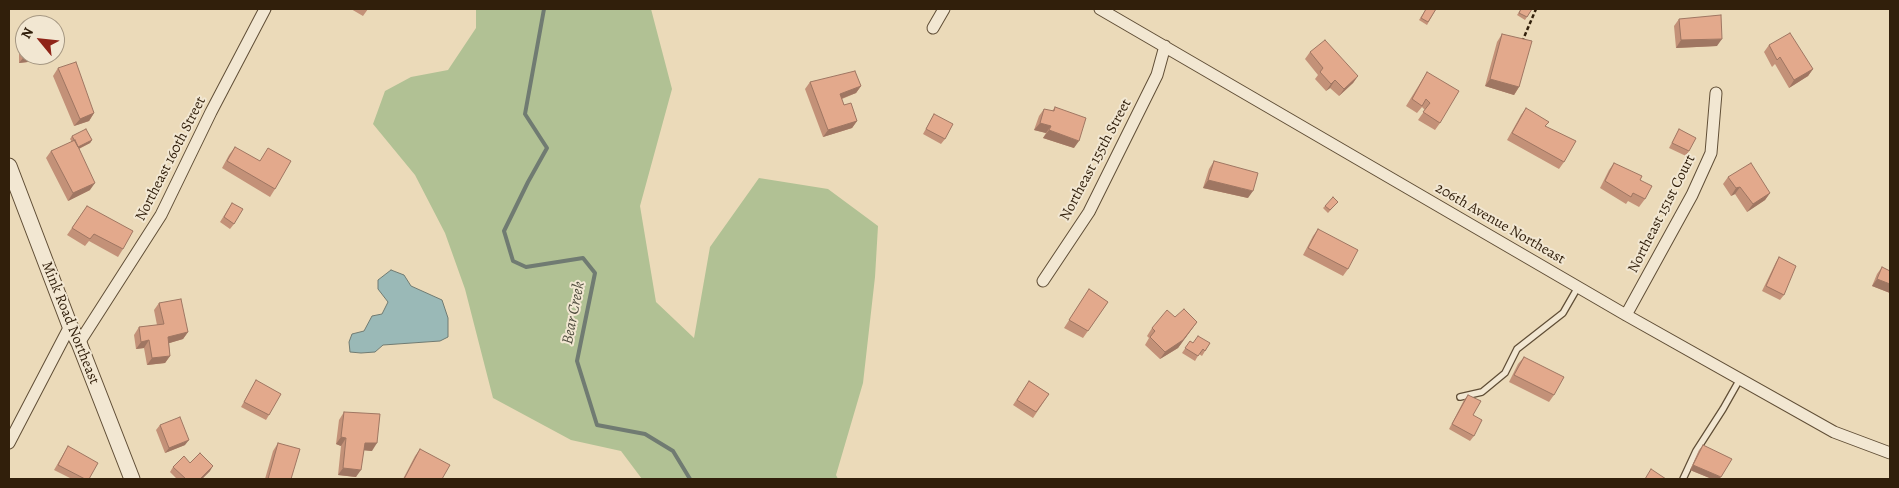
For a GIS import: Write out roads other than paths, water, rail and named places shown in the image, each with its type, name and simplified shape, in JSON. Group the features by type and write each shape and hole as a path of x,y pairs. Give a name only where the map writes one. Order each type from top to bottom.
{"street":[{"name":"Northeast 160th Street","path":"79,342 161,214 211,112 265,9"},
{"path":"933,28 944,9"},
{"name":"206th Avenue Northeast","path":"1100,9 1626,315 1834,432 1890,454"},
{"name":"Northeast 155th Street","path":"1043,281 1089,212 1157,76 1165,46"},
{"name":"Northeast 151st Court","path":"1626,315 1692,195 1711,153 1716,93"},
{"name":"Mink Road Northeast","path":"9,166 70,326 79,342 132,479"},
{"path":"9,442 70,326"}],"lane":[{"path":"1460,397 1482,392 1505,373 1518,349 1563,313 1578,287"},
{"path":"1683,479 1696,451 1740,379"}],"water":[{"path":"391,270 404,275 411,286 442,300 448,318 448,337 440,341 383,345 375,352 350,352 349,342 352,334 364,331 372,316 382,314 388,302 378,289 378,280"}],"waterway":[{"name":"Bear Creek","path":"544,9 525,114 547,148 504,231 513,261 526,267 583,258 595,273 577,361 597,425 645,434 673,451 690,479"}]}
